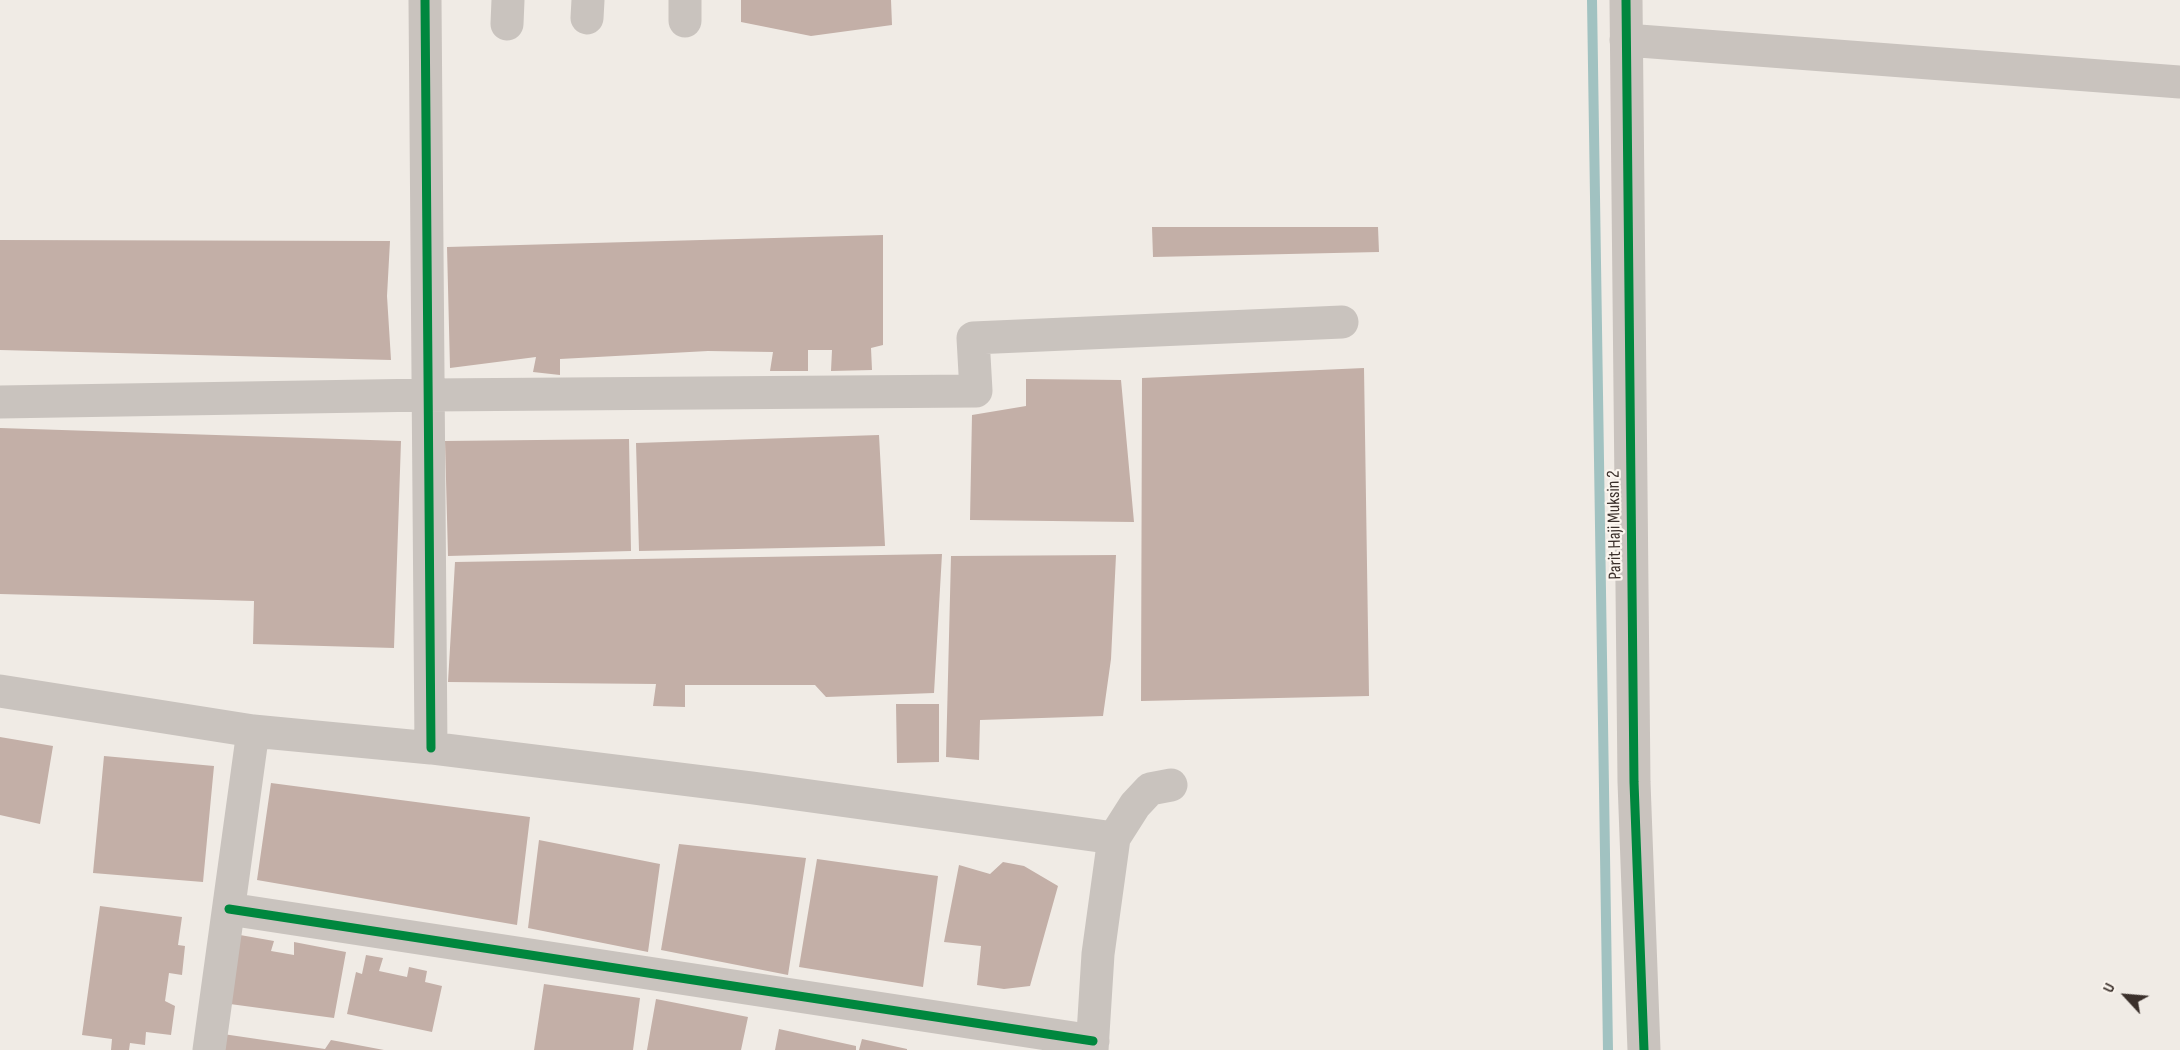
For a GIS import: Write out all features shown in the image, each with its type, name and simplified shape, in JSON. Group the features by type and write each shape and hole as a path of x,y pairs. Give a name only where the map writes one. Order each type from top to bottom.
{"street":[{"path":"425,0 431,748"},
{"name":"Parit Haji Muksin 2","path":"1626,0 1634,782 1644,1050"},
{"path":"1626,40 2180,82"},
{"path":"0,402 428,395 976,391 974,338 1342,322"},
{"path":"0,691 253,731 431,748 753,788 1114,838"},
{"path":"209,1050 253,731"},
{"path":"229,909 1092,1046 1098,954 1114,838 1135,805 1150,789 1171,785"}],"building":[{"path":"741,0 891,0 892,25 811,36 741,22"},
{"path":"1152,227 1378,227 1379,252 1153,257"},
{"path":"883,235 883,345 871,348 872,370 831,371 832,350 808,350 808,371 770,371 773,352 708,351 560,359 560,375 533,372 536,357 450,368 447,247"},
{"path":"0,240 390,241 387,296 391,360 0,350"},
{"path":"1364,368 1369,696 1141,701 1142,378"},
{"path":"1026,379 1121,380 1134,522 970,520 972,415 1026,406"},
{"path":"0,428 401,441 394,648 253,644 254,601 0,594"},
{"path":"879,435 885,546 639,551 636,443"},
{"path":"629,439 631,551 448,556 445,441"},
{"path":"942,554 934,693 826,697 815,685 685,685 685,707 653,706 656,684 448,682 455,562"},
{"path":"1116,555 1111,659 1103,716 980,720 979,760 946,757 951,556"},
{"path":"896,704 939,704 939,762 897,763"},
{"path":"0,737 53,746 40,824 0,815"},
{"path":"104,756 214,766 203,882 93,873"},
{"path":"271,783 530,817 517,925 257,880"},
{"path":"539,840 660,864 648,952 528,928"},
{"path":"679,844 806,858 788,975 661,950"},
{"path":"817,859 938,876 923,987 799,967"},
{"path":"1003,862 1024,866 1058,886 1030,986 1004,989 977,985 981,946 944,942 959,865 990,874"},
{"path":"100,906 182,917 178,945 185,946 182,975 169,973 165,1001 175,1006 171,1035 146,1032 145,1045 130,1043 129,1050 111,1050 112,1039 82,1035"},
{"path":"240,935 274,941 271,951 294,955 294,942 346,952 334,1018 230,1004"},
{"path":"366,955 383,958 379,971 407,977 409,967 427,971 425,982 442,986 432,1032 347,1014 356,972 362,974"},
{"path":"544,984 640,998 633,1050 534,1050"},
{"path":"656,999 748,1017 741,1050 647,1050"},
{"path":"779,1029 856,1046 856,1050 775,1050"},
{"path":"223,1034 325,1049 331,1040 384,1050 220,1050"},
{"path":"862,1039 907,1049 907,1050 859,1050"}],"waterway":[{"path":"1592,0 1608,1050"}],"cycle path":[{"path":"425,0 431,748"},
{"path":"1626,0 1634,782 1644,1050"},
{"path":"229,909 1093,1041"}]}
